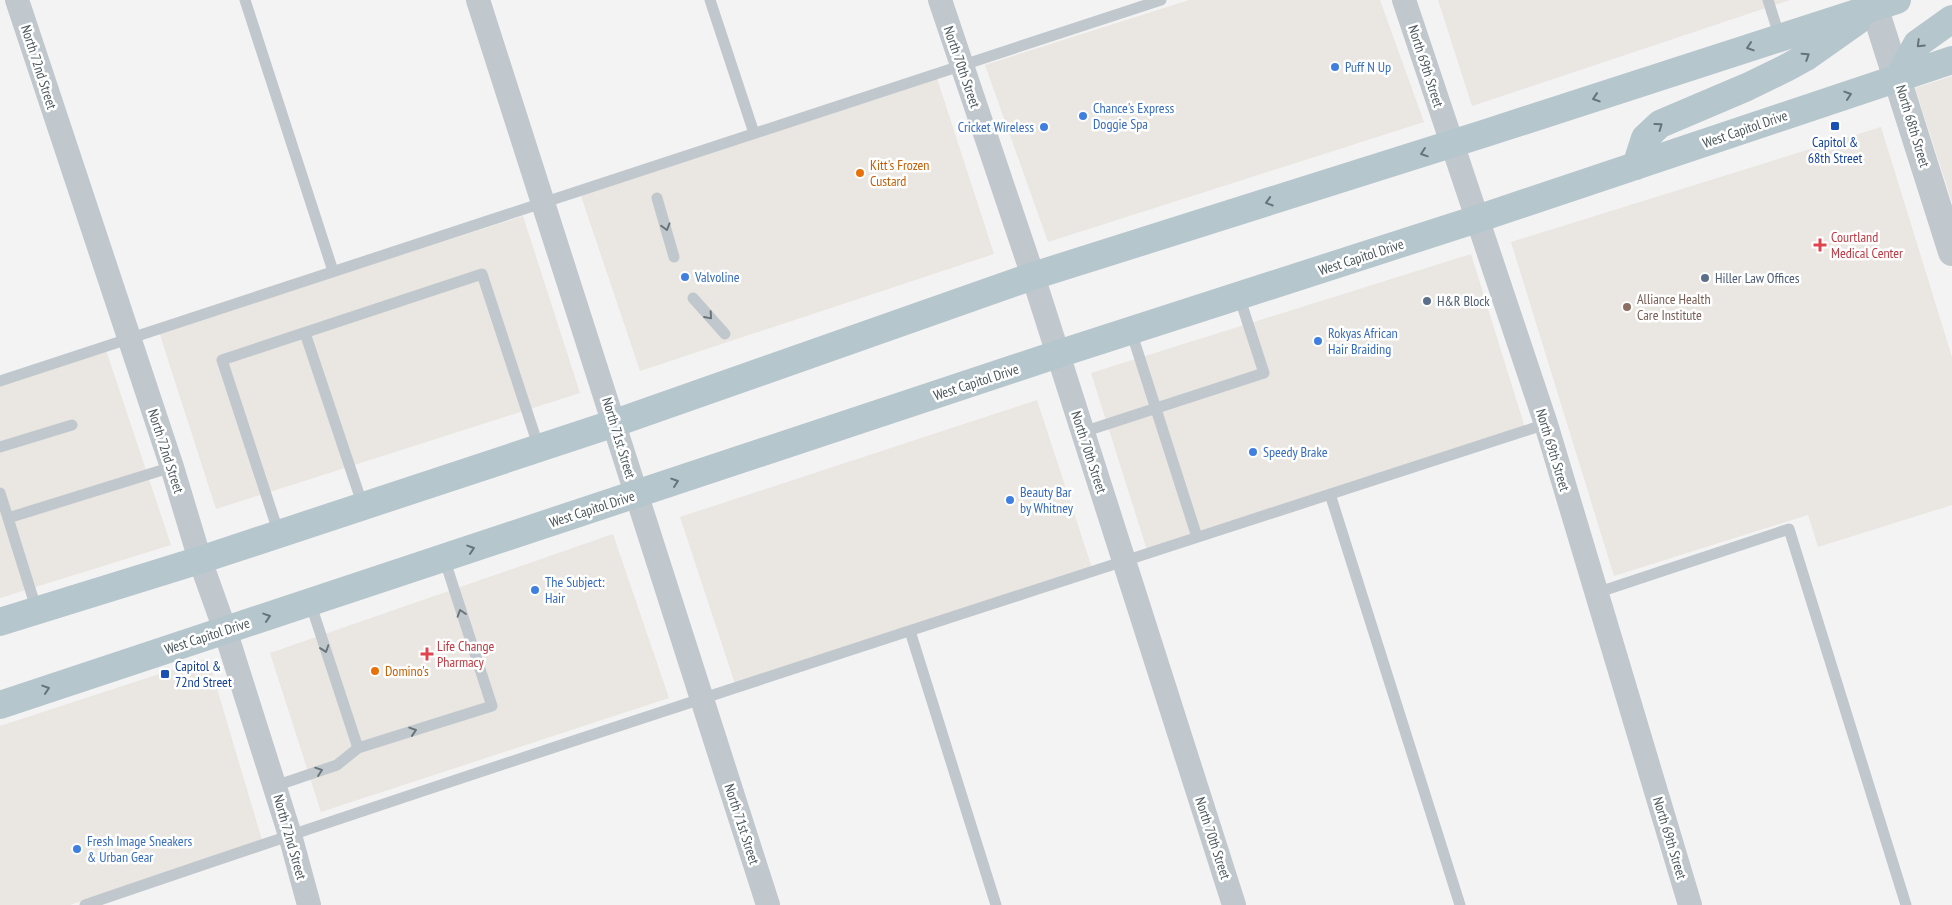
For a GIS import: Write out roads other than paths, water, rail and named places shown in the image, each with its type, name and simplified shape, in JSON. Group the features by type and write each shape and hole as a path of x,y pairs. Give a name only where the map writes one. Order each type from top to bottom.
{"main road":[{"path":"0,622 200,560 615,423 1033,276 1451,144 1780,38 1881,3"},
{"path":"1636,166 1645,138 1660,124 1747,87 1786,68 1806,57 1881,3"},
{"path":"1898,78 1917,44 1952,19"},
{"name":"West Capitol Drive","path":"0,705 1058,354 1477,219 1952,60"}],"street":[{"name":"North 72nd Street","path":"17,0 172,466 200,560 225,630 290,835 309,905"},
{"name":"North 71st Street","path":"478,0 768,905"},
{"name":"North 70th Street","path":"940,0 1033,276 1234,905"},
{"name":"North 69th Street","path":"1404,0 1546,424 1690,905"},
{"name":"North 68th Street","path":"1881,3 1898,78 1952,252"}],"lane":[{"path":"244,0 333,271"},
{"path":"710,0 754,133"},
{"path":"0,381 1161,0"},
{"path":"1768,0 1780,38"},
{"path":"657,198 674,257"},
{"path":"279,534 222,360 482,274 539,448"},
{"path":"1083,432 1264,373 1239,296"},
{"path":"693,298 725,334"},
{"path":"1131,331 1197,537"},
{"path":"305,333 363,506"},
{"path":"85,905 702,698 1546,424"},
{"path":"0,447 72,425"},
{"path":"8,518 172,466"},
{"path":"0,493 37,611"},
{"path":"1330,494 1460,905"},
{"path":"1596,593 1789,529 1906,905"},
{"path":"275,786 337,765 358,748 492,706 444,558"},
{"path":"310,602 358,748"},
{"path":"910,631 996,905"}],"place":[{"name":"Puff N Up","path":"1335,67"},
{"name":"Chance's Express Doggie Spa","path":"1083,116"},
{"name":"Capitol & 68th Street","path":"1835,126"},
{"name":"Cricket Wireless","path":"1044,127"},
{"name":"Kitt's Frozen Custard","path":"860,173"},
{"name":"Courtland Medical Center","path":"1820,245"},
{"name":"Valvoline","path":"685,277"},
{"name":"Hiller Law Offices","path":"1705,278"},
{"name":"H&R Block","path":"1427,301"},
{"name":"Alliance Health Care Institute","path":"1627,307"},
{"name":"Rokyas African Hair Braiding","path":"1318,341"},
{"name":"Speedy Brake","path":"1253,452"},
{"name":"Beauty Bar by Whitney","path":"1010,500"},
{"name":"The Subject: Hair","path":"535,590"},
{"name":"Life Change Pharmacy","path":"427,654"},
{"name":"Domino's","path":"375,671"},
{"name":"Capitol & 72nd Street","path":"165,674"},
{"name":"Fresh Image Sneakers & Urban Gear","path":"77,849"}]}
